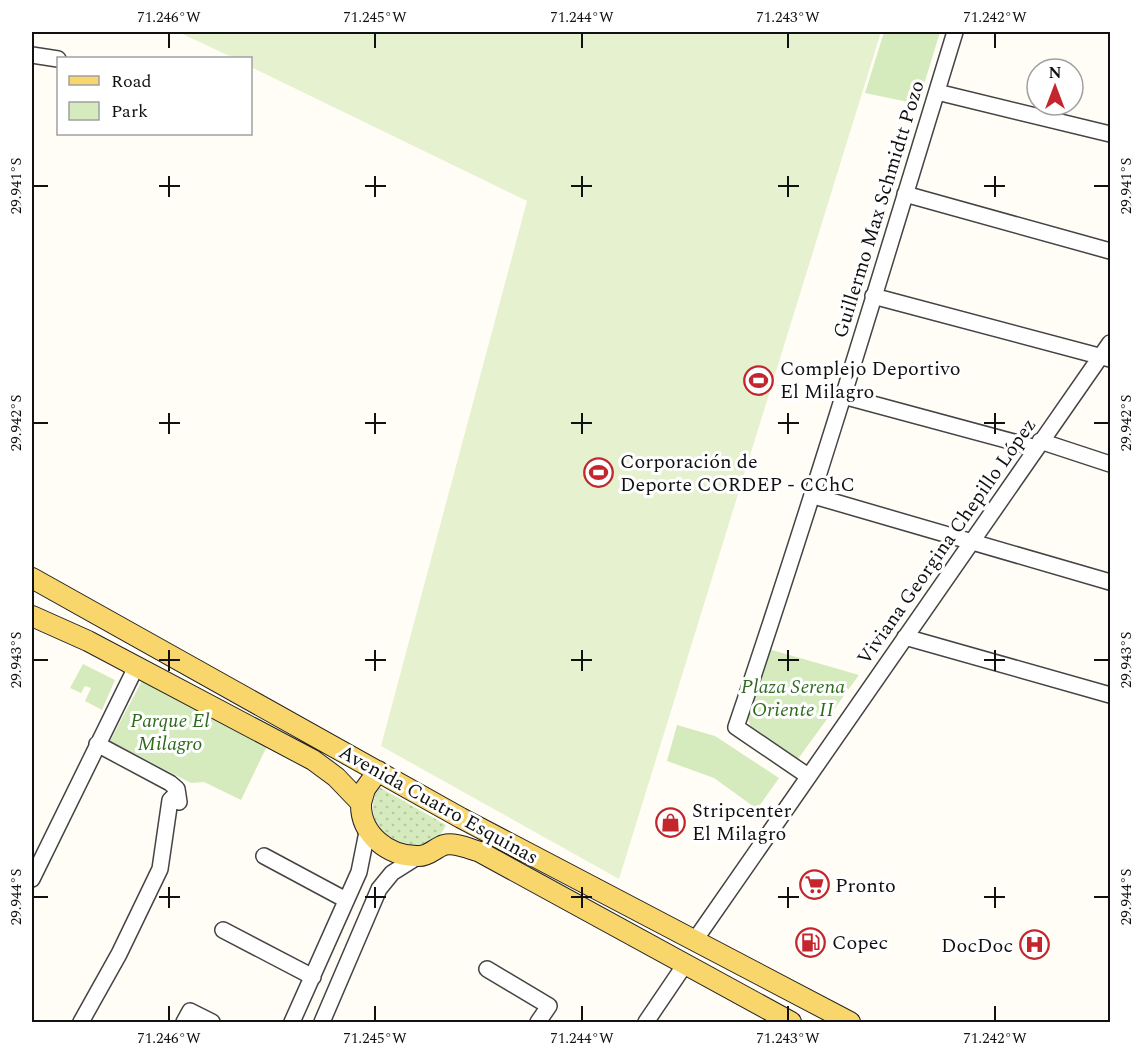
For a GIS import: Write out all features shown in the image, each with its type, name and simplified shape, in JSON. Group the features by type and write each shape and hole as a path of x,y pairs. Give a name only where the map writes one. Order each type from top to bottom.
{"main road":[{"name":"Avenida Cuatro Esquinas","path":"32,578 461,818 850,1023"},
{"name":"Avenida Cuatro Esquinas","path":"32,616 136,667 313,760 336,777 361,803 361,815 367,832"},
{"path":"361,803 365,789 378,771"},
{"path":"445,844 461,818"},
{"path":"367,832 379,843 397,852 419,856"},
{"name":"Avenida Cuatro Esquinas","path":"419,856 445,844 480,852 686,963 791,1023"}],"street":[{"name":"Guillermo Max Schmidtt Pozo","path":"808,776 736,727 814,496 955,32"},
{"path":"32,55 57,59"},
{"path":"937,92 1110,134"},
{"path":"904,194 1110,250"},
{"path":"873,296 1108,353"},
{"name":"Viviana Georgina Chepillo López","path":"695,940 1038,445 1108,353"},
{"path":"843,396 1110,464"},
{"path":"814,496 972,540 1110,582"},
{"path":"905,638 1110,695"},
{"path":"32,879 136,667"},
{"path":"81,1023 124,943 159,869 164,850 163,836 170,800 176,794 177,789 97,744"},
{"path":"292,1023 358,872 367,832"},
{"path":"264,856 346,900"},
{"path":"322,1023 379,889 392,873 419,856"},
{"path":"223,930 313,977"},
{"path":"646,1023 686,963"},
{"path":"487,969 549,1006 538,1023"},
{"path":"184,1023 190,1011 212,1023"}],"green space":[{"name":"Corporación de Deporte CORDEP - CChC","path":"178,32 881,32 619,879 381,746 527,201 252,67 252,57 232,57"},
{"path":"884,32 940,32 918,104 865,93"},
{"name":"Plaza Serena Oriente II","path":"765,648 859,675 798,759 751,727 747,716"},
{"path":"83,664 115,680 102,710 85,701 91,688 85,686 81,693 70,688"},
{"name":"Parque El Milagro","path":"144,677 268,744 241,800 204,782 191,783 110,741"},
{"path":"677,725 715,736 779,778 757,809 714,778 667,761"},
{"path":"379,787 446,825 437,838 424,845 410,845 395,841 383,832 375,820 373,805"}],"place":[{"name":"Complejo Deportivo El Milagro","path":"759,380"},
{"name":"Corporación de Deporte CORDEP - CChC","path":"599,473"},
{"name":"Stripcenter El Milagro","path":"671,822"},
{"name":"Pronto","path":"814,885"},
{"name":"Copec","path":"811,942"},
{"name":"DocDoc","path":"1034,945"}]}
